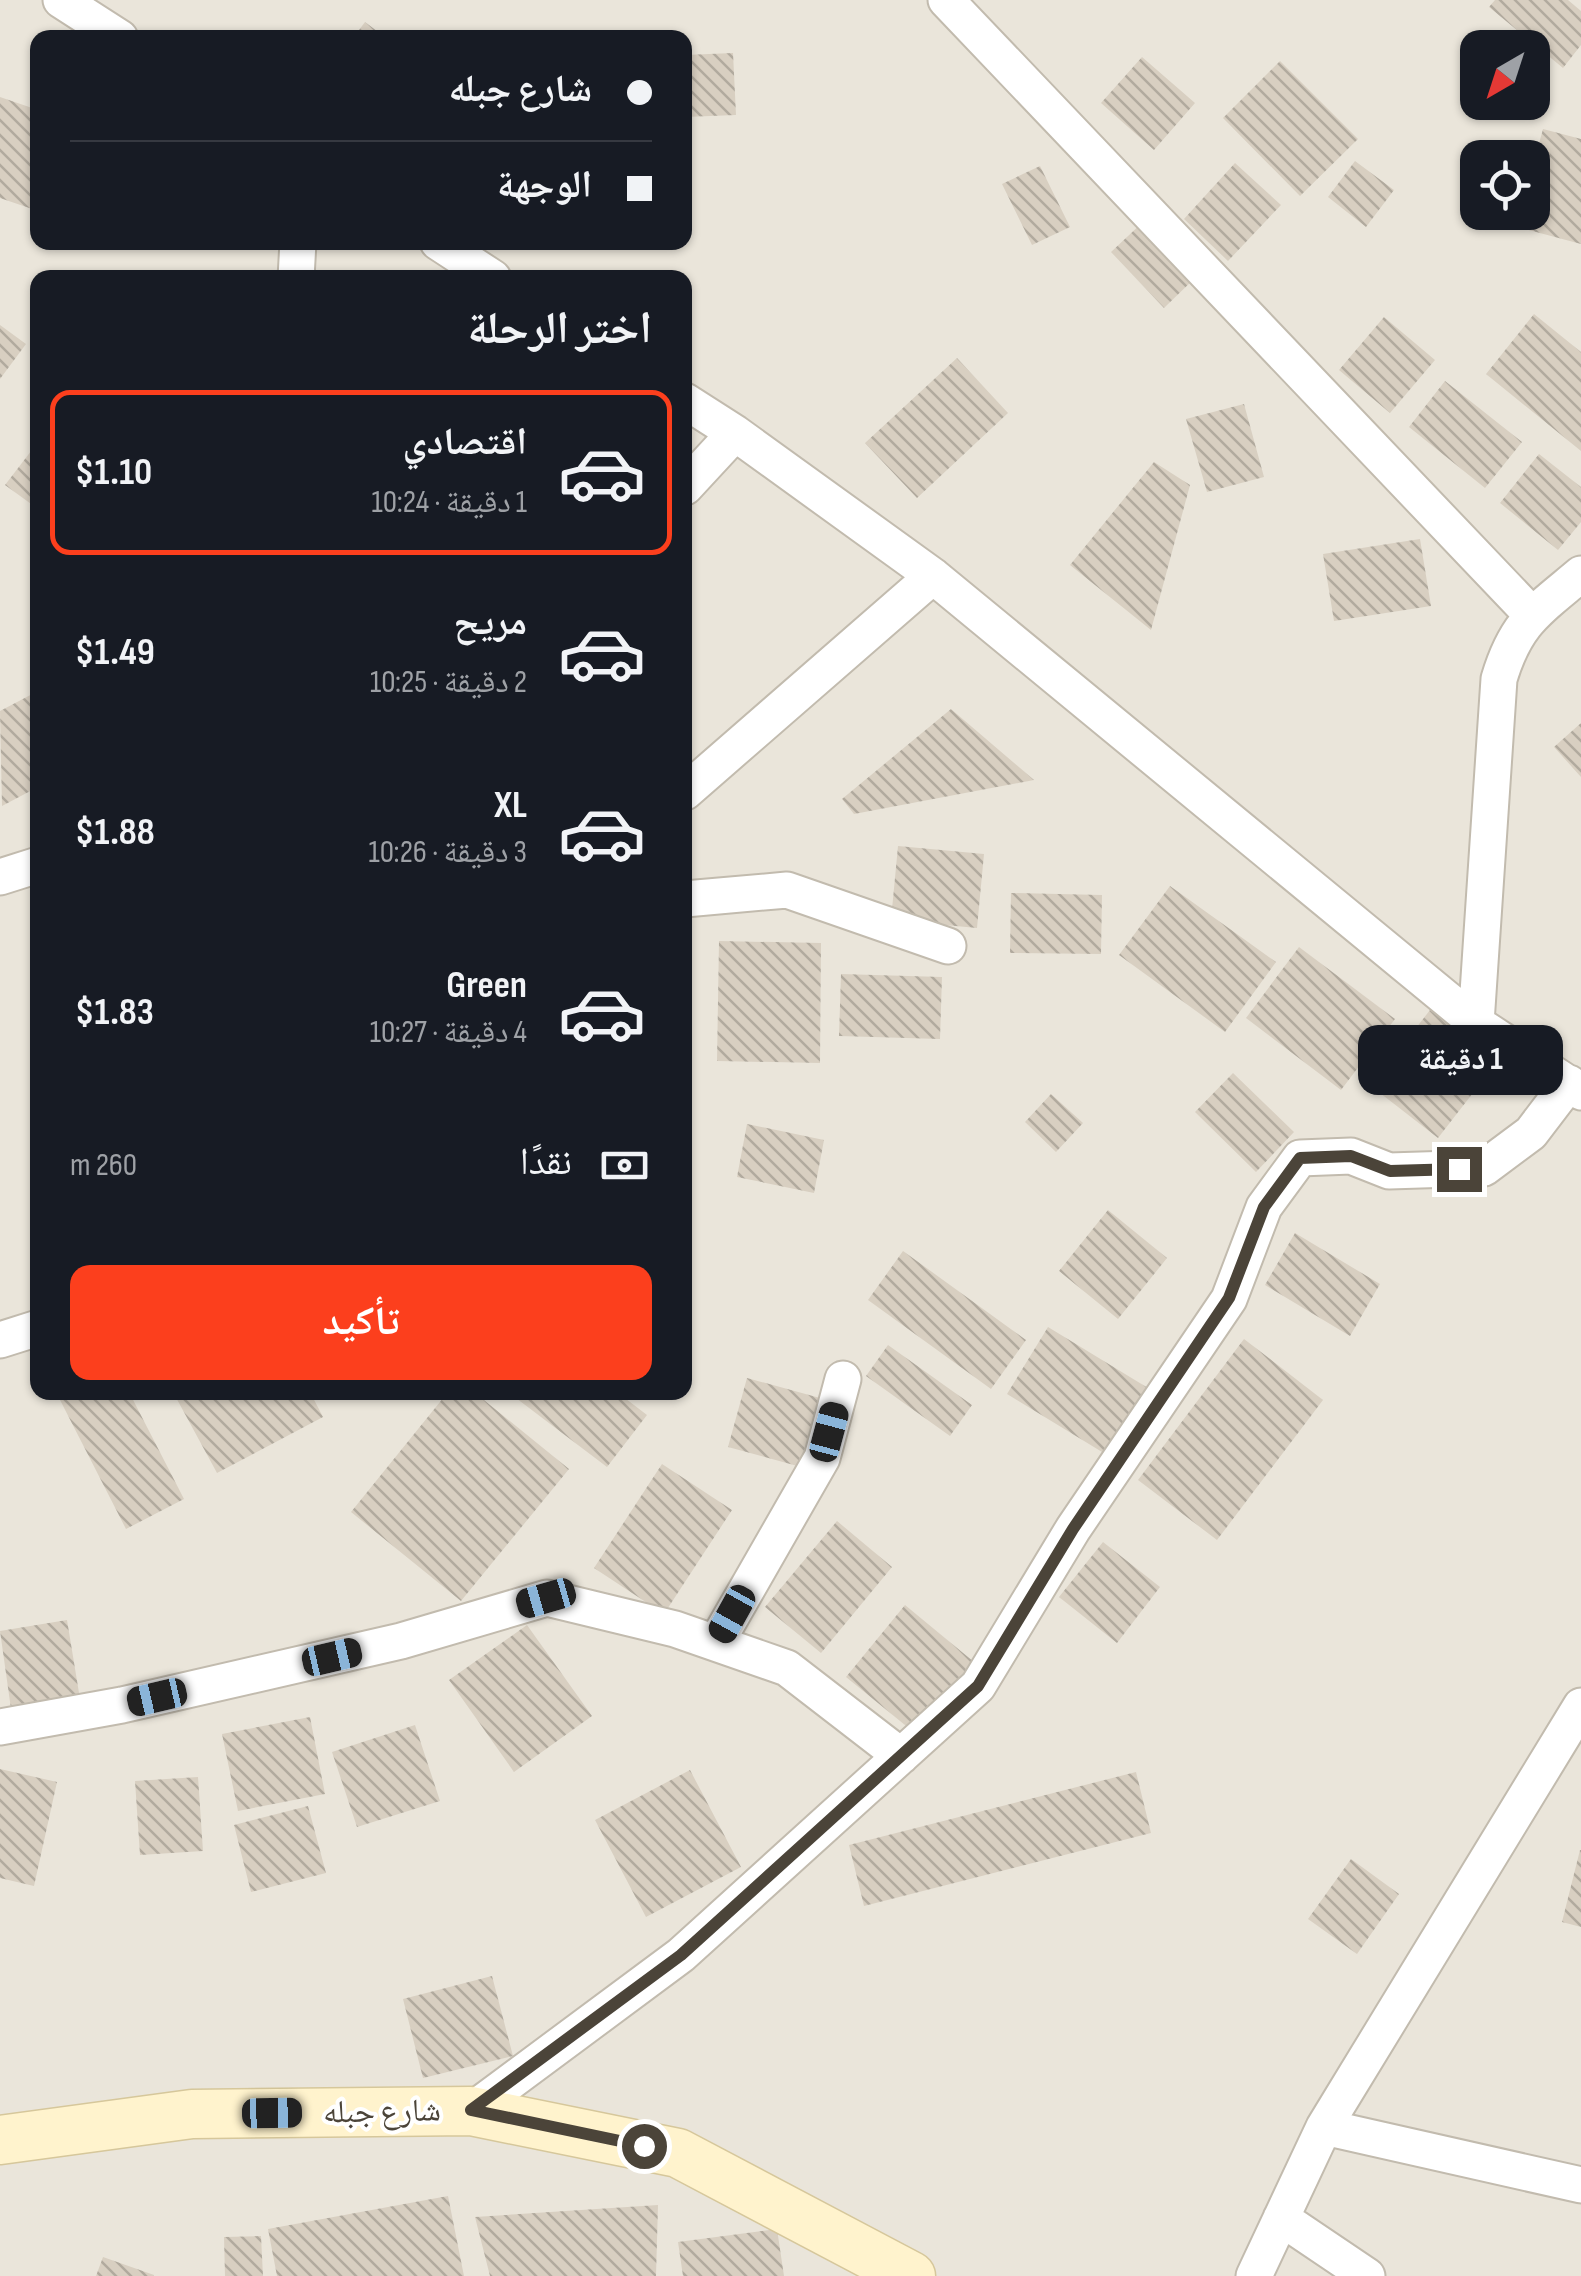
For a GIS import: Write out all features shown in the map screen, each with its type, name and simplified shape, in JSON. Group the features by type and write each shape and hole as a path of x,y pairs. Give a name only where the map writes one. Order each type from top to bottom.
{"main road":[{"name":"شارع جبله","path":"0,2140 192,2114 471,2110 678,2153 911,2276"}],"street":[{"path":"62,0 108,30"},
{"path":"946,0 1532,615"},
{"path":"450,250 481,270"},
{"path":"471,2110 681,1955 978,1686 1073,1529 1229,1298 1264,1207 1300,1158 1351,1156 1390,1171 1484,1168 1531,1134 1575,1088 1476,1023 932,576 692,405"},
{"path":"692,479 735,433"},
{"path":"1476,1023 1499,680 1509,646 1532,615 1581,574"},
{"path":"692,786 932,576"},
{"path":"0,877 30,868"},
{"path":"692,898 787,890 948,946"},
{"path":"0,1340 30,1331"},
{"path":"716,1642 822,1458 844,1379"},
{"path":"0,1727 122,1705 401,1641 546,1598 676,1629 787,1668 901,1756"},
{"path":"1254,2276 1324,2127 1581,1706"},
{"path":"1324,2127 1581,2185"},
{"path":"1281,2218 1367,2276"}],"shaded area":[{"path":"0,0 1581,0 1581,2276 0,2276"}],"building":[{"path":"1495,0 1568,0 1581,11 1581,45 1563,68 1550,57 1550,30 1517,30 1489,7"},
{"path":"365,22 376,30 359,30"},
{"path":"733,53 736,115 692,117 692,55"},
{"path":"1142,57 1195,103 1154,150 1101,103"},
{"path":"1280,61 1358,139 1300,196 1223,118"},
{"path":"0,97 30,107 30,208 0,198"},
{"path":"1543,129 1581,139 1581,244 1528,230 1550,230 1550,140 1540,140"},
{"path":"1355,161 1394,190 1366,227 1328,197"},
{"path":"1235,163 1281,205 1228,261 1184,219"},
{"path":"1040,166 1070,227 1032,245 1002,184"},
{"path":"1144,221 1197,276 1164,308 1111,252"},
{"path":"1534,314 1581,352 1581,451 1486,374"},
{"path":"1384,317 1435,360 1390,413 1339,370"},
{"path":"0,325 26,344 0,379"},
{"path":"957,358 1008,413 917,498 865,443"},
{"path":"1445,381 1522,442 1485,488 1409,427"},
{"path":"1244,404 1264,477 1207,492 1186,419"},
{"path":"30,452 30,503 5,485"},
{"path":"1539,454 1581,487 1581,522 1558,550 1500,503"},
{"path":"1154,462 1190,485 1151,630 1070,565"},
{"path":"1420,539 1431,606 1334,621 1323,554"},
{"path":"30,695 30,791 2,806 0,711"},
{"path":"951,709 1034,780 854,814 842,799"},
{"path":"1581,723 1581,777 1554,747"},
{"path":"898,846 984,854 977,928 891,920"},
{"path":"1170,886 1276,962 1225,1032 1119,955"},
{"path":"1011,893 1102,895 1101,954 1010,953"},
{"path":"719,941 821,943 820,1063 717,1061"},
{"path":"1299,947 1395,1019 1341,1090 1246,1018"},
{"path":"841,974 942,977 940,1039 839,1036"},
{"path":"1430,1010 1497,1062 1438,1138 1371,1086"},
{"path":"1233,1073 1294,1132 1256,1172 1195,1112"},
{"path":"1051,1094 1083,1123 1056,1152 1025,1122"},
{"path":"747,1124 824,1140 814,1193 737,1177"},
{"path":"1108,1210 1167,1258 1118,1319 1059,1271"},
{"path":"1295,1233 1380,1284 1350,1336 1265,1285"},
{"path":"903,1251 1026,1340 991,1389 868,1300"},
{"path":"1048,1327 1148,1388 1107,1455 1007,1394"},
{"path":"1244,1339 1323,1400 1217,1540 1138,1480"},
{"path":"888,1345 972,1405 950,1436 866,1376"},
{"path":"747,1378 820,1398 801,1467 728,1447"},
{"path":"60,1400 133,1400 184,1499 126,1529"},
{"path":"177,1400 314,1400 323,1417 217,1473"},
{"path":"442,1400 484,1400 569,1469 461,1601 351,1512"},
{"path":"519,1400 627,1400 647,1415 607,1467"},
{"path":"662,1464 732,1510 664,1614 594,1568"},
{"path":"837,1521 892,1567 821,1653 765,1607"},
{"path":"1103,1542 1160,1587 1117,1643 1059,1597"},
{"path":"905,1605 974,1662 916,1734 846,1677"},
{"path":"67,1620 81,1705 12,1716 0,1631"},
{"path":"527,1625 592,1716 514,1772 449,1680"},
{"path":"310,1717 325,1794 238,1811 222,1734"},
{"path":"415,1725 440,1801 357,1827 332,1752"},
{"path":"0,1769 57,1782 34,1886 0,1878"},
{"path":"690,1770 741,1867 646,1917 595,1820"},
{"path":"1136,1772 1151,1833 864,1906 849,1845"},
{"path":"198,1777 203,1851 140,1855 135,1781"},
{"path":"308,1806 326,1873 251,1892 234,1825"},
{"path":"1581,1850 1581,1927 1562,1922"},
{"path":"1351,1859 1399,1894 1357,1954 1308,1919"},
{"path":"492,1976 513,2056 423,2078 403,1999"},
{"path":"448,2196 464,2276 277,2276 268,2229"},
{"path":"658,2205 656,2276 490,2276 475,2217"},
{"path":"777,2229 784,2276 683,2276 678,2242"},
{"path":"261,2236 263,2276 225,2276 224,2237"},
{"path":"103,2257 154,2275 154,2276 96,2276"}],"route":[{"path":"644,2146 471,2110 681,1955 978,1686 1073,1529 1229,1298 1264,1207 1300,1158 1351,1156 1390,1171 1459,1169"}]}
